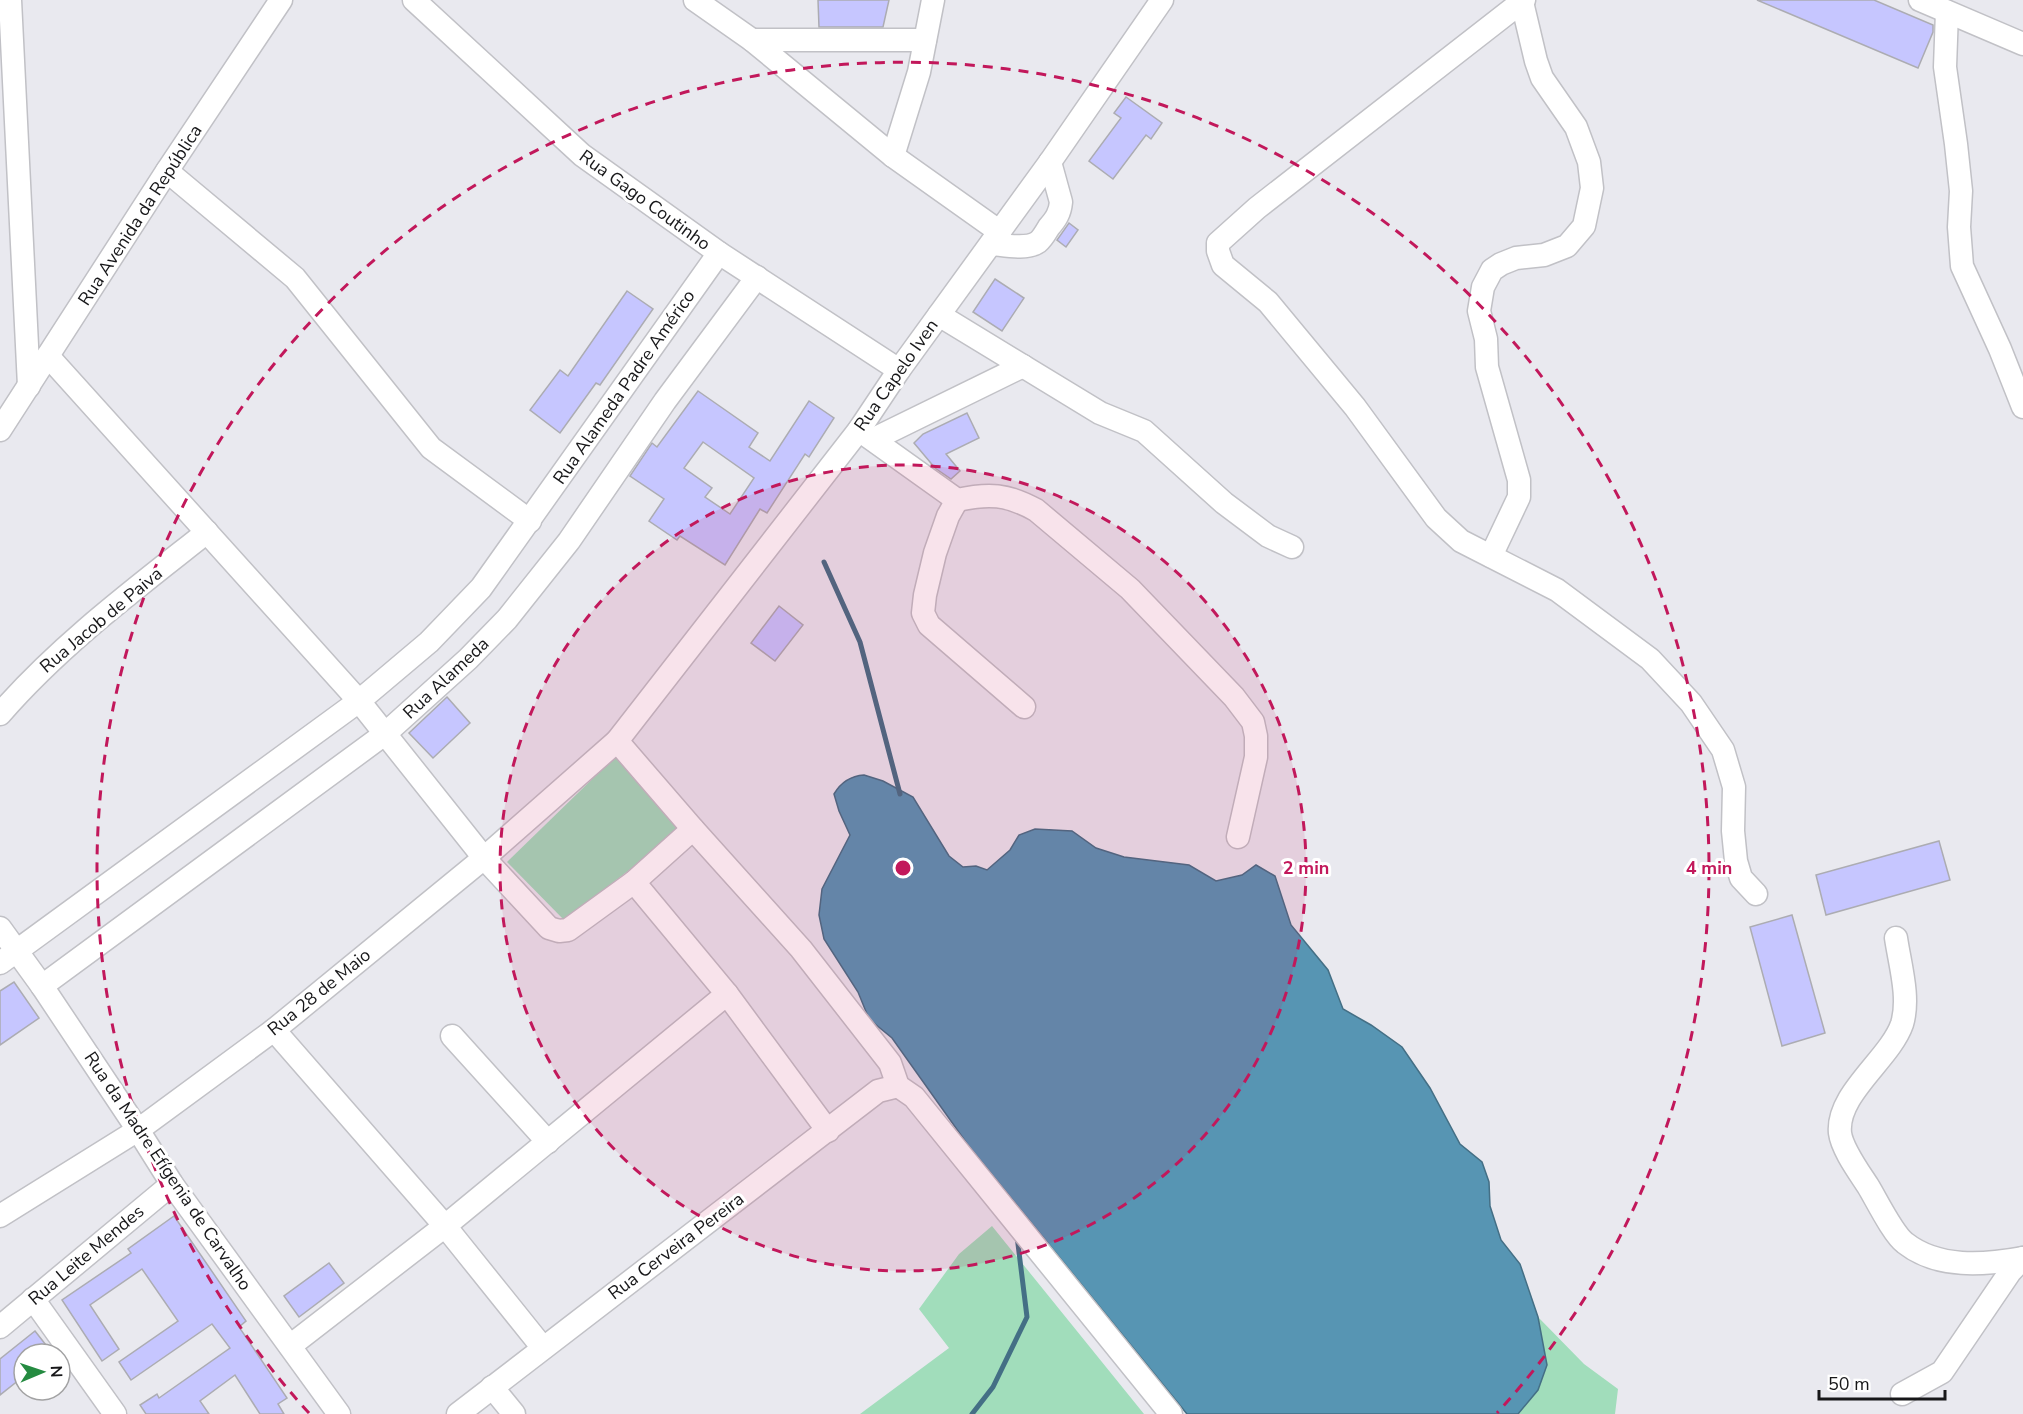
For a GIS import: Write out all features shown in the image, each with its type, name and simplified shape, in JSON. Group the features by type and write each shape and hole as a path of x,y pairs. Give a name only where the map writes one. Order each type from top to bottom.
{"street":[{"path":"10,0 29,386"},
{"name":"Rua Avenida da República","path":"0,430 167,171 281,0"},
{"name":"Rua Gago Coutinho","path":"414,0 582,155 719,253 899,370"},
{"path":"695,0 752,40 995,238 1026,246 1040,241 1058,215 1061,202 1050,162"},
{"path":"893,156 919,72 933,0"},
{"name":"Rua Capelo Iven","path":"617,741 866,434 899,370 1050,162 1162,0"},
{"path":"1920,0 2023,44"},
{"path":"1491,556 1519,497 1519,480 1487,367 1486,339 1479,311 1483,287 1492,270 1501,264 1515,258 1544,255 1567,246 1584,226 1592,188 1588,162 1576,127 1542,78 1523,1 1257,208 1218,243 1218,251 1223,265 1268,302 1354,407 1436,518 1461,541 1557,590 1594,616 1650,659 1691,703 1723,750 1734,787 1733,831 1736,861 1741,878 1756,894"},
{"path":"1947,12 1945,68 1961,191 1959,227 1962,266 2000,349 2023,407"},
{"path":"752,40 925,40"},
{"path":"8,957 359,701 429,642 481,588 530,521 431,448 295,278 167,171"},
{"name":"Rua Alameda Padre Américo","path":"530,521 719,253"},
{"name":"Rua Alameda","path":"42,986 386,733 468,659 507,619 569,541 665,401 757,277"},
{"path":"939,315 1100,413 1144,431 1224,503 1268,536 1292,547"},
{"path":"48,356 359,701 484,858 549,928 559,931 568,930 634,882 693,829"},
{"path":"866,434 1023,366"},
{"path":"866,434 957,500 980,495 1000,496 1019,501 1036,510 1130,589 1234,696 1254,722 1256,736 1256,757 1238,837"},
{"path":"957,500 948,516 935,553 923,613 930,625 1024,706"},
{"name":"Rua Jacob de Paiva","path":"0,714 41,669 66,646 207,532"},
{"path":"617,741 801,949 890,1063 898,1086 914,1097 1171,1414"},
{"name":"Rua 28 de Maio","path":"0,1216 138,1130 274,1029 484,858 617,741"},
{"path":"634,882 728,994 828,1131"},
{"name":"Rua da Madre Efígenia de Carvalho","path":"0,928 8,957 42,986 172,1184 339,1414"},
{"path":"1896,938 1905,1003 1901,1025 1884,1053 1854,1091 1844,1111 1840,1133 1848,1153 1903,1242 1924,1253 1957,1263 1992,1263 2023,1258"},
{"path":"290,1346 445,1226 728,994"},
{"path":"274,1029 445,1226 543,1348"},
{"path":"452,1036 548,1142"},
{"name":"Rua Cerveira Pereira","path":"458,1414 878,1091 898,1086"},
{"name":"Rua Leite Mendes","path":"0,1327 172,1184"},
{"path":"1902,1394 1942,1372 2010,1272 2023,1258"},
{"path":"33,1299 115,1414"},
{"path":"492,1387 514,1414"}],"green space":[{"path":"617,755 683,829 564,920 507,862"},
{"path":"992,1226 1144,1414 860,1414 949,1348 919,1309 959,1254"},
{"path":"1538,1317 1584,1364 1618,1389 1615,1414 1518,1414 1538,1390 1547,1365"}],"water":[{"path":"864,775 883,781 913,797 949,856 963,867 976,866 987,870 1010,850 1019,835 1035,829 1072,831 1096,848 1124,857 1189,865 1216,881 1242,875 1256,865 1275,876 1291,925 1328,970 1343,1009 1402,1047 1430,1088 1460,1144 1482,1162 1489,1182 1490,1206 1501,1240 1520,1264 1538,1317 1547,1365 1538,1390 1518,1414 1187,1414 968,1145 892,1038 869,1019 858,992 824,939 819,915 822,889 850,835 834,794 846,780"}],"building":[{"path":"818,0 889,0 883,27 819,27"},
{"path":"1757,0 1874,0 1933,25 1933,32 1918,68"},
{"path":"1126,97 1162,123 1151,139 1146,135 1113,179 1089,161 1121,118 1114,113"},
{"path":"1069,223 1078,230 1066,247 1057,240"},
{"path":"995,279 1024,298 1002,331 973,312"},
{"path":"627,291 653,309 600,385 596,383 560,433 530,410 560,370 568,376"},
{"path":"698,391 758,433 749,447 770,461 809,401 834,418 809,457 805,454 767,513 760,509 725,565 680,536 677,540 649,521 664,499 630,476 652,443 657,447","holes":["703,442 754,478 730,514 705,497 712,488 684,468"]},
{"path":"967,413 979,438 946,454 960,471 951,479 935,468 914,443 923,434"},
{"path":"779,606 803,625 775,661 751,643"},
{"path":"447,697 470,723 433,758 409,733"},
{"path":"1939,841 1950,880 1826,915 1816,875"},
{"path":"1792,915 1825,1033 1782,1046 1750,927"},
{"path":"14,982 39,1018 0,1045 0,991"},
{"path":"174,1216 246,1321 239,1327 287,1398 278,1404 284,1414 260,1414 235,1375 200,1401 209,1414 146,1414 140,1405 157,1394 159,1398 230,1348 212,1324 131,1380 119,1362 178,1321 142,1269 90,1305 119,1349 102,1361 62,1300 131,1253 128,1249"},
{"path":"329,1263 344,1283 299,1317 284,1296"},
{"path":"35,1331 44,1342 21,1342"},
{"path":"12,1349 12,1386 0,1395 0,1359"}],"waterway":[{"path":"824,562 860,642 900,794"},
{"path":"972,1414 993,1387 1027,1317 1017,1236"}]}
